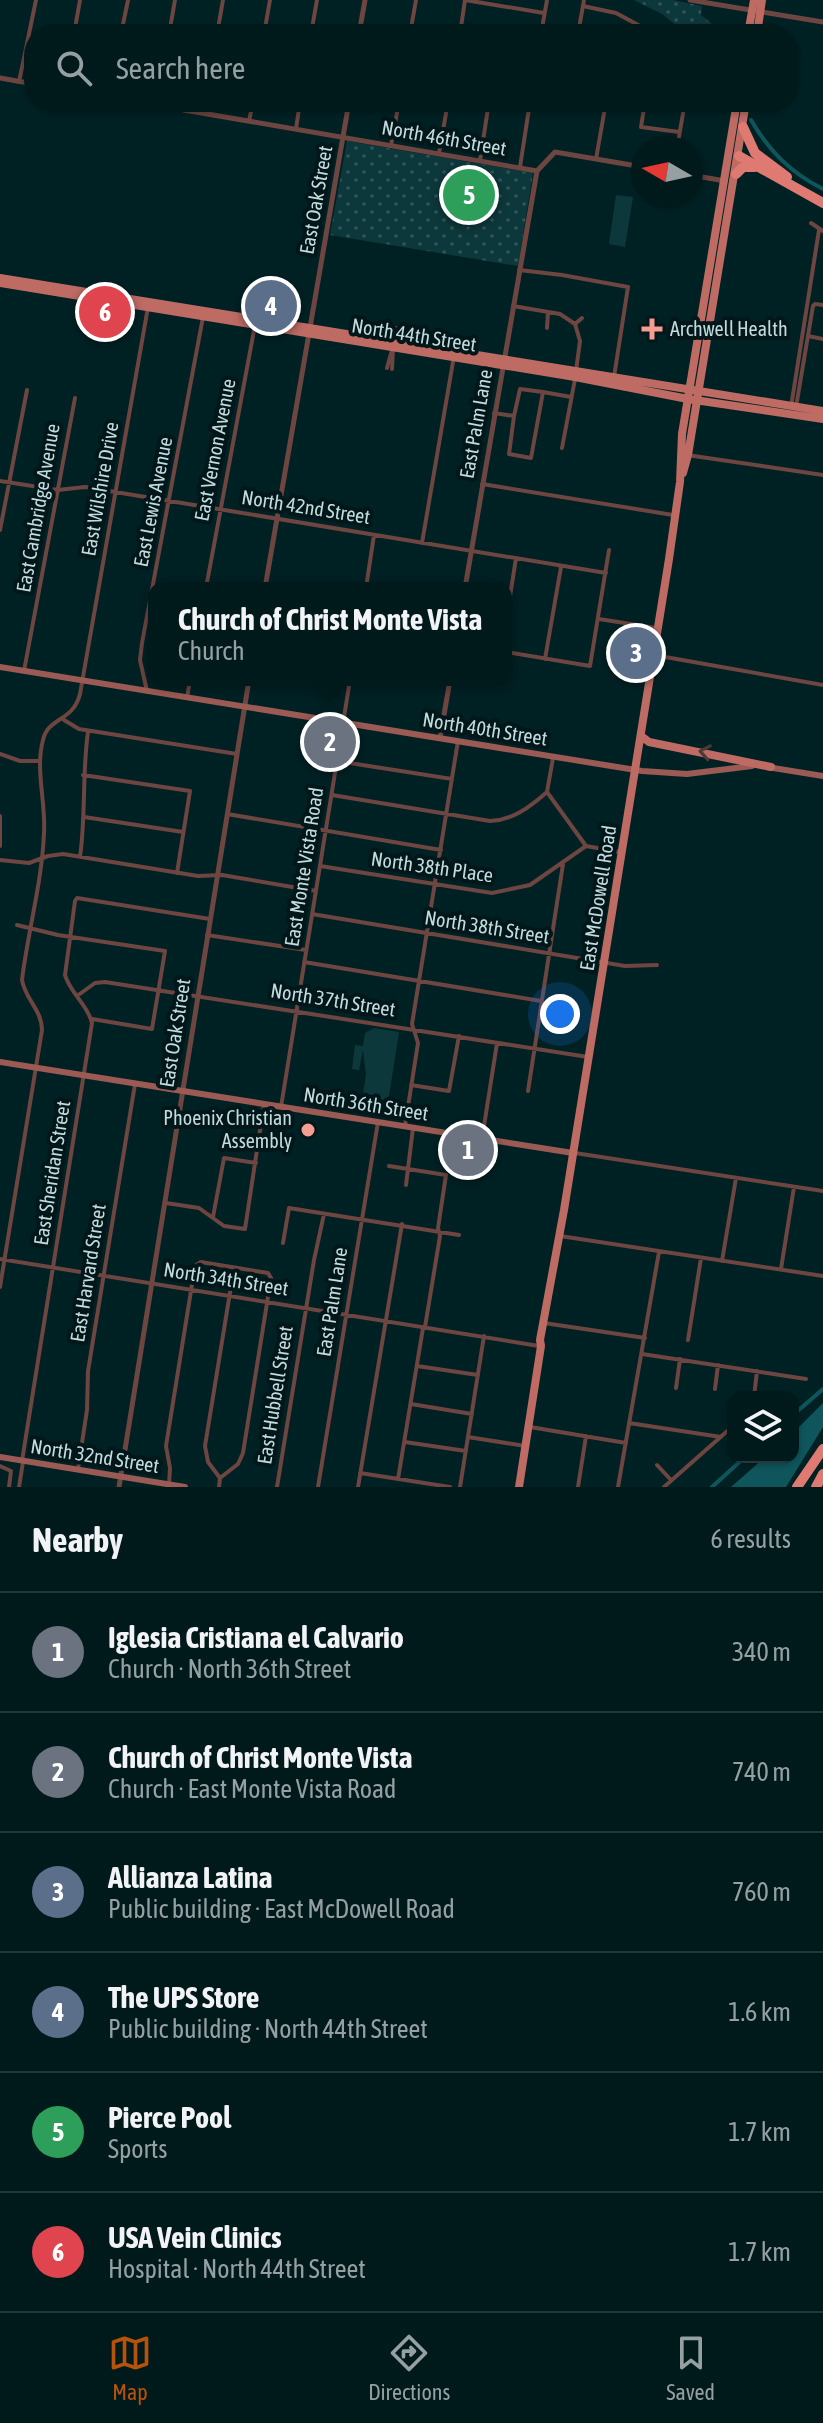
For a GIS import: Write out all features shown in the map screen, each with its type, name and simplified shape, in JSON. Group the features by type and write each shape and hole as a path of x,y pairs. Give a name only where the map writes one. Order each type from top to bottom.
{"highway":[{"path":"743,127 755,153 787,177"},
{"path":"735,153 823,203"},
{"path":"735,153 823,196"},
{"path":"736,174 747,166 760,169"},
{"path":"797,1487 823,1449"},
{"path":"816,1487 823,1474"}],"main road":[{"path":"754,0 757,24"},
{"path":"752,24 762,0"},
{"name":"East McDowell Road","path":"711,299 716,243 736,174 737,112"},
{"name":"East McDowell Road","path":"519,1487 693,395 725,239 728,205 726,181 745,112"},
{"path":"716,243 725,239"},
{"name":"North 44th Street","path":"0,280 693,395 823,411"},
{"name":"North 44th Street","path":"792,409 823,419"},
{"name":"North 40th Street","path":"0,667 635,770 687,774 737,767 771,767 823,776"},
{"path":"641,736 649,742 771,767"},
{"name":"North 36th Street","path":"0,1062 573,1153"},
{"name":"North 32nd Street","path":"2,1458 185,1487"}],"street":[{"path":"31,24 36,0"},
{"path":"76,24 80,0"},
{"path":"123,24 128,0"},
{"path":"171,24 175,0"},
{"path":"219,24 223,0"},
{"path":"266,24 270,0"},
{"path":"313,24 317,0"},
{"path":"361,24 365,0"},
{"path":"412,24 416,0"},
{"path":"461,24 465,0 505,3 544,13"},
{"path":"542,24 547,0"},
{"path":"690,0 823,22"},
{"path":"580,24 583,3 616,13 636,24"},
{"path":"19,82 24,58"},
{"path":"0,78 24,83"},
{"name":"North 46th Street","path":"198,112 537,171"},
{"path":"249,121 251,112"},
{"path":"296,129 299,112"},
{"name":"East Oak Street","path":"266,582 347,112"},
{"path":"391,145 397,112"},
{"path":"439,153 446,112"},
{"path":"480,160 487,112"},
{"path":"520,167 528,112"},
{"path":"596,159 604,112"},
{"path":"643,112 641,127 679,132"},
{"path":"678,136 683,112"},
{"path":"537,171 555,152 631,165"},
{"name":"East Palm Lane","path":"466,582 537,171"},
{"path":"703,177 726,181"},
{"path":"792,409 821,231 811,223"},
{"path":"519,270 628,287 613,381"},
{"name":"East Wilshire Drive","path":"64,719 76,705 82,681 149,305"},
{"path":"792,409 813,306 823,305"},
{"path":"513,306 565,316 575,324 580,341 562,448"},
{"path":"547,328 548,312"},
{"name":"East Lewis Avenue","path":"154,582 203,314"},
{"path":"575,324 582,318"},
{"name":"East Vernon Avenue","path":"207,582 256,322"},
{"path":"389,369 396,328"},
{"path":"808,336 823,339"},
{"path":"422,543 454,354"},
{"path":"543,392 531,458 509,454 520,389 543,392 571,397"},
{"path":"0,530 27,390"},
{"name":"East Cambridge Avenue","path":"24,671 75,398"},
{"path":"494,413 514,416"},
{"path":"684,455 823,475"},
{"name":"North 42nd Street","path":"0,481 58,490 79,487 116,492 606,573"},
{"path":"482,484 675,516"},
{"path":"367,582 375,534"},
{"path":"512,653 590,666 609,550"},
{"path":"512,584 516,558"},
{"path":"545,659 561,565"},
{"name":"East Lewis Avenue","path":"147,691 140,660 148,615"},
{"path":"599,619 658,628"},
{"path":"654,655 823,685"},
{"path":"187,698 189,686"},
{"name":"East Oak Street","path":"119,1487 248,686"},
{"name":"East Monte Vista Road","path":"281,1107 349,686"},
{"path":"440,738 449,686"},
{"path":"0,1287 42,1025 22,980 44,831 40,761 42,741 49,726 64,719 74,727 88,730 237,754"},
{"path":"44,721 49,726"},
{"path":"80,857 88,730"},
{"path":"406,1185 411,1085 418,1043 412,1029 458,741"},
{"path":"0,754 20,761 40,761"},
{"path":"332,795 499,820 526,810 547,792 553,757"},
{"path":"337,761 452,779"},
{"path":"83,775 190,791 177,873"},
{"path":"547,792 586,846 622,852"},
{"path":"227,814 441,850"},
{"path":"0,816 0,846"},
{"path":"84,817 183,832"},
{"name":"North 38th Place","path":"320,866 487,893 506,892 530,885 586,846"},
{"path":"0,860 29,863 58,854 316,891"},
{"path":"528,1091 563,864"},
{"path":"17,925 69,937 165,951 152,1029 92,1019 76,996 65,975 69,937 77,898 210,919"},
{"name":"North 38th Street","path":"312,914 633,967 657,965"},
{"path":"207,935 306,950"},
{"path":"304,962 541,1001"},
{"name":"North 37th Street","path":"76,996 100,981 588,1057"},
{"name":"East Sheridan Street","path":"19,1487 92,1019"},
{"path":"411,1085 449,1091 459,1036"},
{"path":"482,1139 497,1043"},
{"name":"East Harvard Street","path":"78,1469 87,1410 88,1371 135,1083"},
{"path":"163,1203 196,1207 224,1226 245,1229 264,1104"},
{"name":"East Palm Lane","path":"318,1487 378,1122"},
{"name":"North 36th Street","path":"573,1153 823,1191"},
{"path":"213,1218 224,1158 256,1163"},
{"path":"389,1166 446,1175 398,1479"},
{"path":"722,1261 736,1178"},
{"path":"781,1269 794,1187"},
{"path":"283,1243 289,1208 459,1235"},
{"name":"East Hubbell Street","path":"277,1487 324,1214"},
{"path":"358,1487 402,1224"},
{"path":"559,1236 823,1276"},
{"path":"618,1487 659,1252"},
{"path":"688,1340 701,1258"},
{"name":"North 34th Street","path":"2,1260 541,1346"},
{"path":"169,1486 166,1446 197,1264 270,1275 243,1453 234,1468 220,1478"},
{"path":"219,1487 220,1478 208,1462 205,1446 234,1268"},
{"path":"545,1321 645,1338"},
{"path":"460,1487 484,1336"},
{"path":"642,1354 806,1379"},
{"path":"676,1388 680,1359"},
{"path":"715,1389 718,1365"},
{"path":"417,1366 478,1375"},
{"path":"755,1391 757,1371"},
{"path":"779,1382 780,1375"},
{"path":"410,1404 472,1414"},
{"path":"629,1423 721,1437"},
{"path":"528,1427 626,1443"},
{"path":"664,1487 727,1432"},
{"path":"578,1487 586,1436"},
{"path":"468,1437 525,1446"},
{"path":"404,1442 466,1451"},
{"path":"2,1458 1,1466 11,1471 9,1487"},
{"path":"657,1465 671,1480"},
{"path":"360,1473 450,1487"}],"shaded area":[{"path":"634,0 673,0 702,6 701,15 712,24 674,24"},
{"path":"347,141 533,173 518,266 330,235"},
{"path":"616,195 631,197 625,247 609,244"},
{"path":"374,1028 399,1032 389,1096 381,1104 362,1100 366,1075 363,1050 359,1070 352,1069 355,1045 363,1046 365,1033"},
{"path":"823,1403 823,1427 786,1487 731,1487 758,1463 799,1463 799,1427"}],"waterway":[{"path":"751,120 765,142 782,160 823,189"},
{"path":"799,1410 823,1389"},
{"path":"712,1487 738,1463"}],"place":[{"name":"Pierce Pool","path":"469,195"},
{"name":"The UPS Store","path":"271,306"},
{"name":"USA Vein Clinics","path":"105,312"},
{"name":"Archwell Health","path":"652,329"},
{"name":"Allianza Latina","path":"636,653"},
{"name":"Church of Christ Monte Vista","path":"330,742"},
{"name":"Phoenix Christian Assembly","path":"308,1130"},
{"name":"Iglesia Cristiana el Calvario","path":"468,1150"}]}
